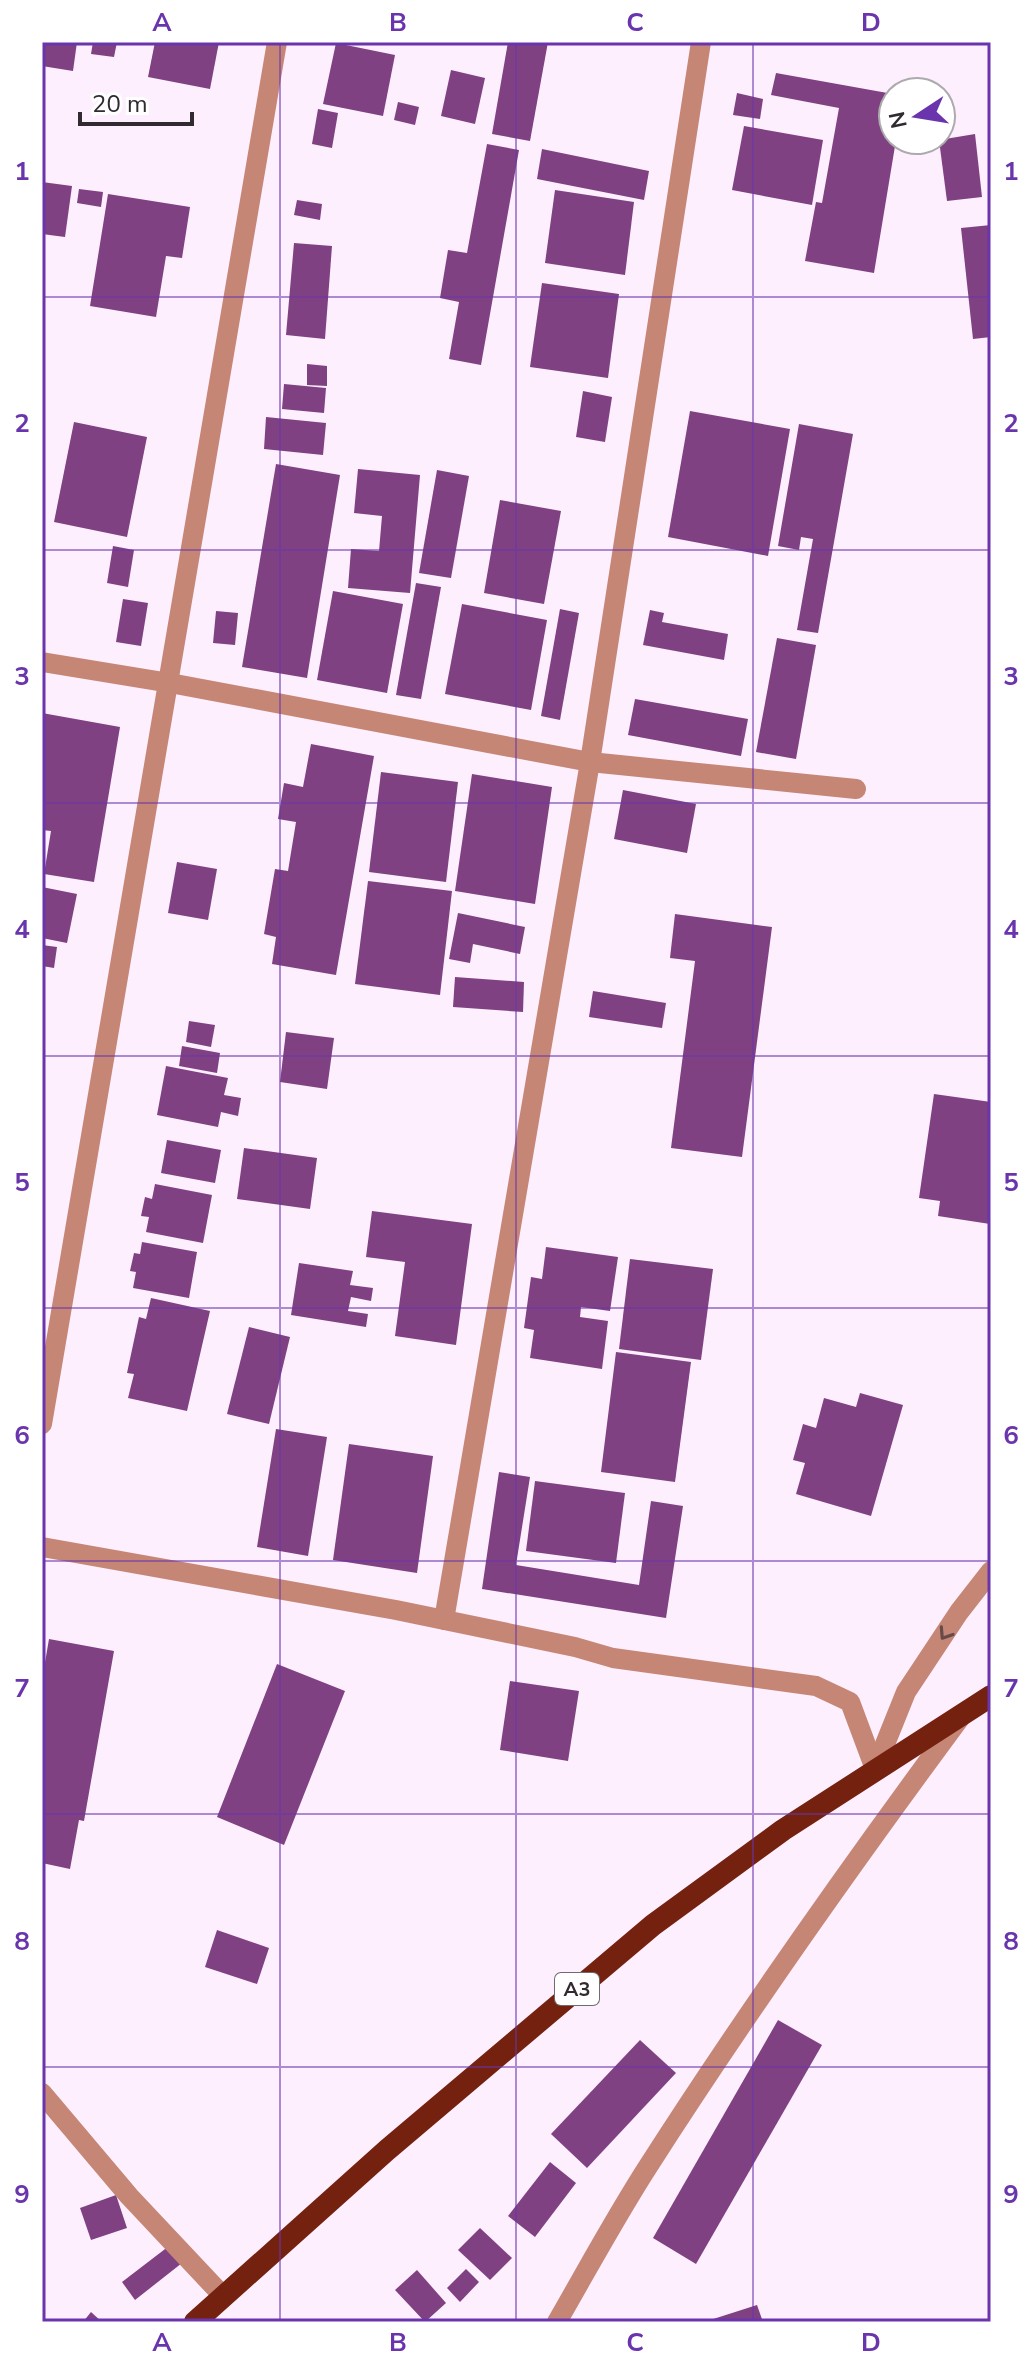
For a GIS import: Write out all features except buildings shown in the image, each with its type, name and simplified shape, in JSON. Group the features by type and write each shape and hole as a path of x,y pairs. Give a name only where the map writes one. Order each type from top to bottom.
{"highway":[{"name":"A3","path":"195,2322 387,2150 653,1925 783,1830 991,1696"}],"street":[{"path":"42,1424 277,42"},
{"path":"444,1620 590,762 701,42"},
{"path":"42,662 590,762 856,789"},
{"path":"42,1547 444,1620 613,1658 816,1686 850,1702 875,1769"},
{"path":"875,1769 906,1692 959,1612 991,1571"},
{"path":"557,2322 647,2168 759,1998 839,1882 962,1715"},
{"path":"42,2093 129,2196 223,2296"}]}
